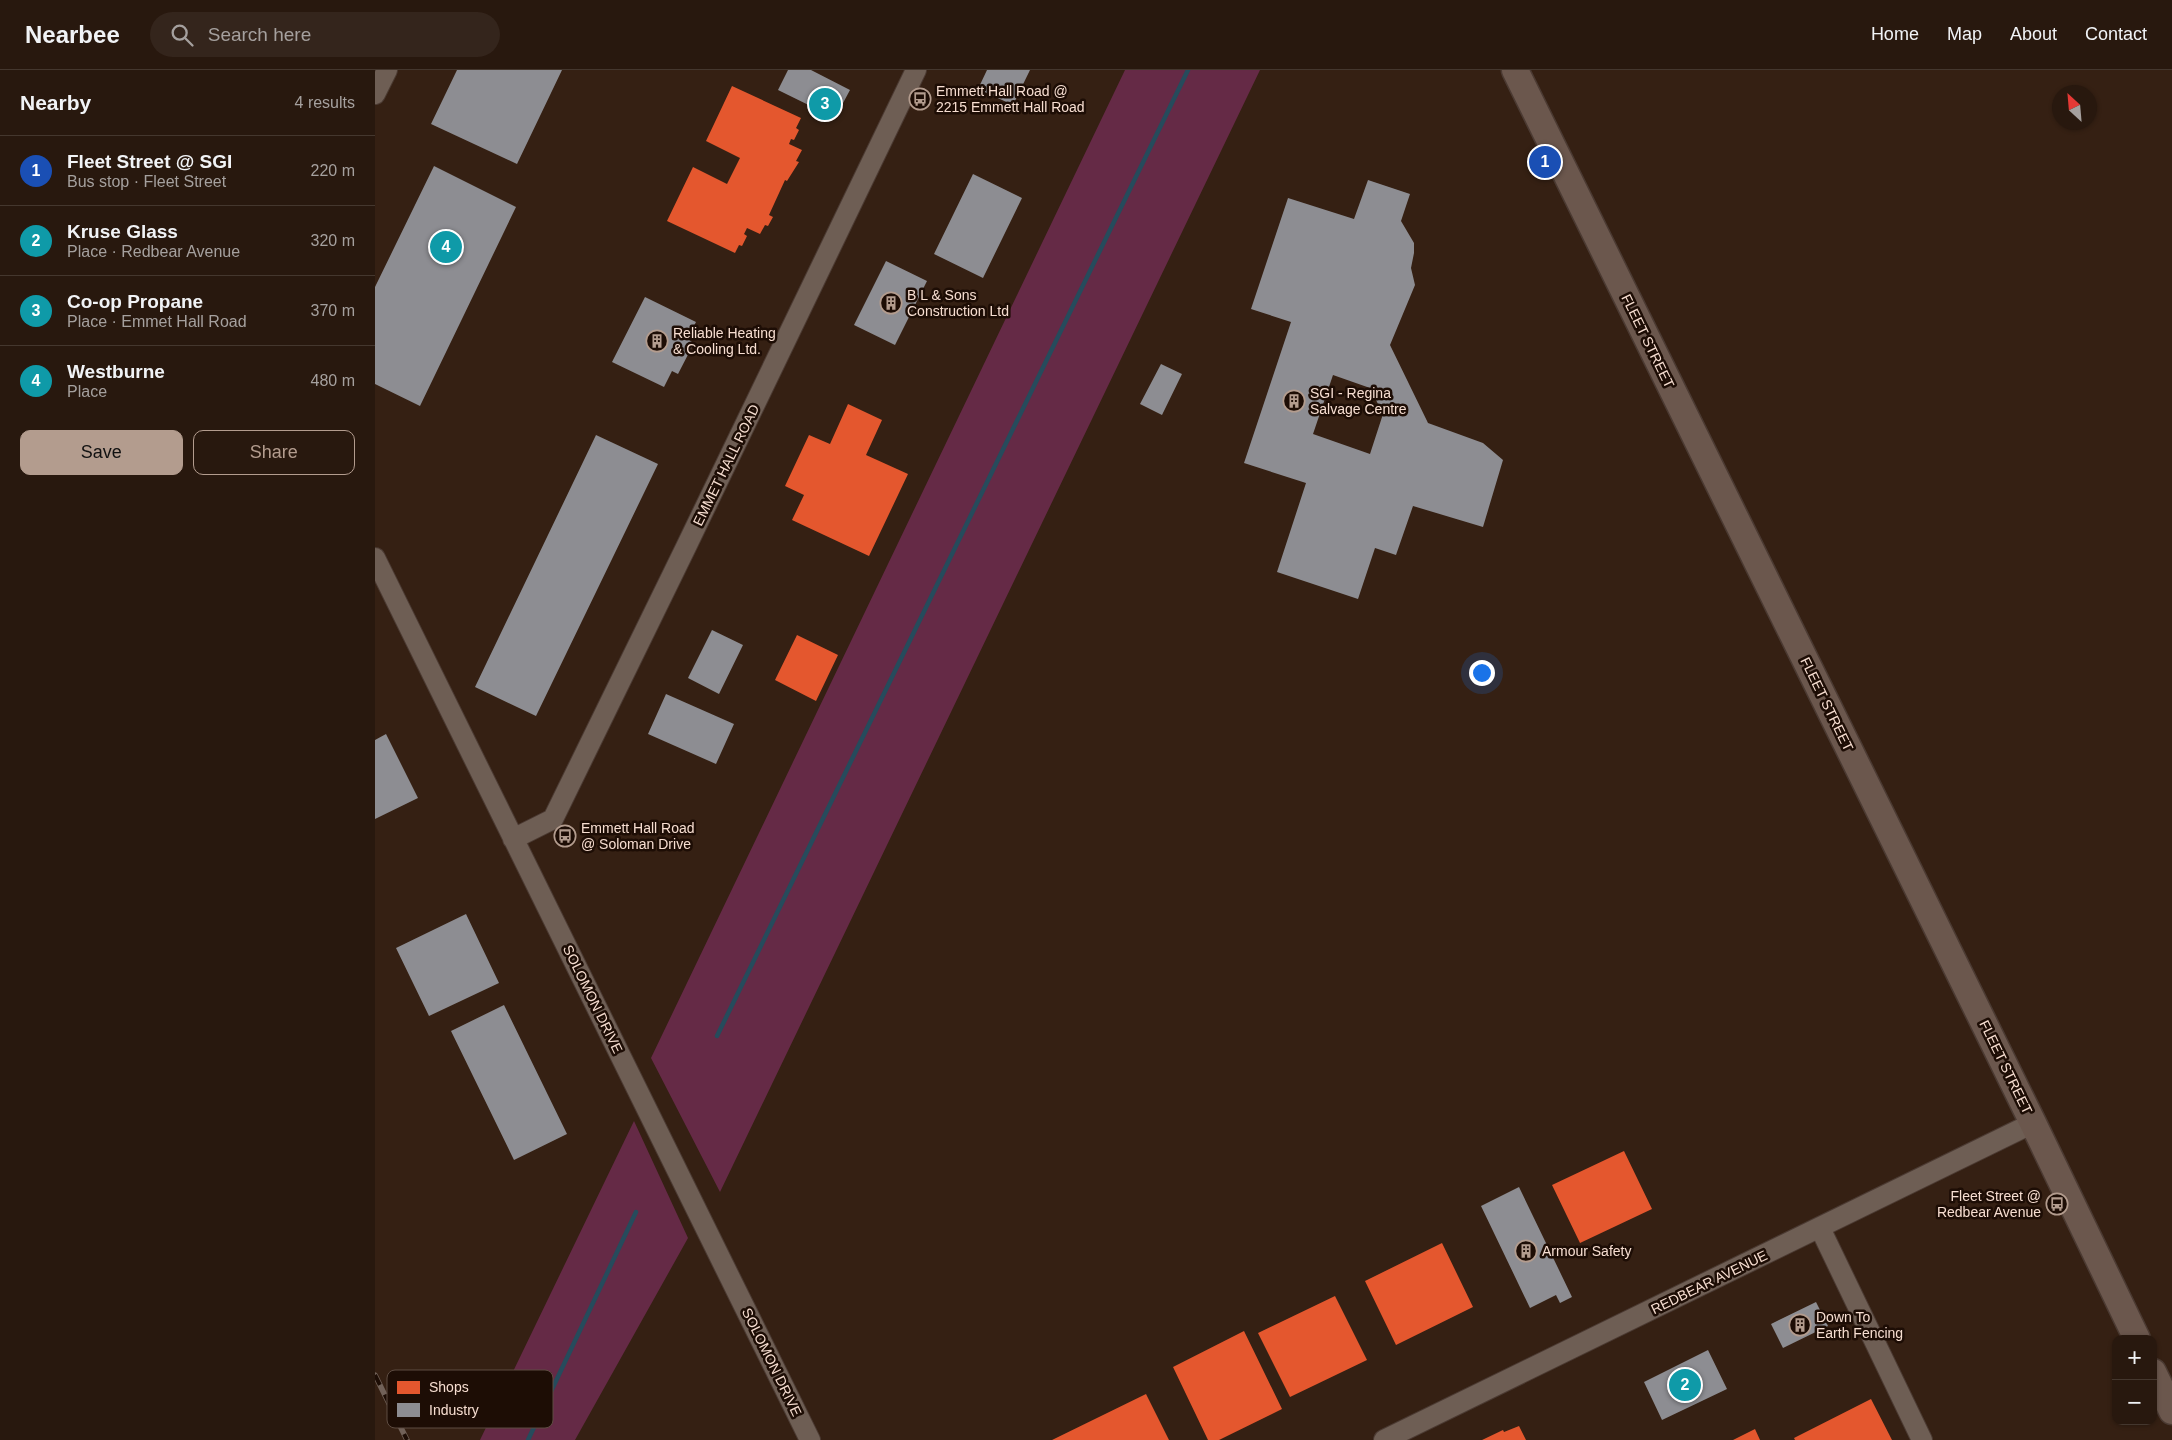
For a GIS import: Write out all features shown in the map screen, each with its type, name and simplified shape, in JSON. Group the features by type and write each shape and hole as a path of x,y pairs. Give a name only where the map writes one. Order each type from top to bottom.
{"main road":[{"name":"FLEET STREET","path":"1515,70 2033,1123 2135,1335"},
{"path":"2157,1380 2172,1411"}],"street":[{"path":"375,94 387,70"},
{"name":"EMMET HALL ROAD","path":"513,839 553,819 691,539 916,70"},
{"name":"SOLOMON DRIVE","path":"375,558 810,1440"},
{"name":"REDBEAR AVENUE","path":"1384,1440 2033,1123"},
{"path":"1820,1228 1922,1440"}],"shaded area":[{"path":"1125,70 1260,70 720,1192 651,1058"},
{"path":"634,1121 688,1238 575,1440 480,1440 486,1428 553,1428 553,1370 514,1370"}],"building: Shops":[{"path":"732,86 801,118 796,128 799,130 794,140 791,139 789,144 802,150 796,161 799,162 787,181 785,180 769,215 773,217 768,226 765,225 760,234 747,228 744,234 747,236 742,246 739,245 735,253 667,221 693,167 727,184 740,158 706,141"},
{"path":"848,404 882,420 866,455 908,474 869,556 792,520 804,495 785,486 809,435 830,444"},
{"path":"797,635 838,655 816,701 775,680"},
{"path":"1624,1151 1652,1209 1580,1243 1552,1185"},
{"path":"1442,1243 1473,1307 1396,1345 1365,1281"},
{"path":"1335,1296 1367,1360 1290,1397 1258,1333"},
{"path":"1244,1331 1282,1409 1219,1440 1208,1440 1173,1367"},
{"path":"1146,1394 1169,1440 1052,1440"},
{"path":"1871,1399 1892,1440 1795,1440 1794,1438"},
{"path":"1519,1426 1526,1440 1482,1440 1503,1430 1504,1432"},
{"path":"1755,1429 1760,1440 1733,1440"}],"building: Industry":[{"path":"457,70 562,70 517,164 431,124"},
{"path":"788,70 811,70 850,90 835,118 778,90"},
{"path":"987,70 1030,70 1013,105 978,89"},
{"path":"434,166 516,207 420,406 375,384 375,287"},
{"path":"973,174 1022,198 983,278 934,254"},
{"name":"SGI - Regina Salvage Centre","path":"1368,180 1410,194 1401,221 1414,243 1411,268 1415,285 1390,345 1428,423 1483,443 1503,460 1483,527 1413,506 1396,555 1375,548 1358,599 1277,572 1306,483 1244,463 1291,322 1251,309 1288,198 1354,219","holes":["1333,375 1370,388 1383,414 1370,454 1313,434"]},
{"name":"B L & Sons Construction Ltd","path":"886,261 927,281 895,345 854,325"},
{"name":"Reliable Heating & Cooling Ltd.","path":"645,297 696,322 687,339 694,343 678,374 672,371 664,387 612,362"},
{"path":"1161,364 1182,374 1162,415 1140,404"},
{"path":"596,435 658,464 536,716 475,687"},
{"path":"712,630 743,645 719,694 688,678"},
{"path":"666,694 734,724 716,764 648,734"},
{"path":"386,734 418,798 375,819 375,740"},
{"path":"466,914 499,983 429,1016 396,948"},
{"path":"504,1005 567,1134 514,1160 451,1031"},
{"name":"Armour Safety","path":"1519,1187 1572,1297 1560,1303 1556,1295 1530,1308 1481,1206"},
{"name":"Down To Earth Fencing","path":"1816,1302 1828,1326 1783,1348 1771,1324"},
{"path":"1708,1350 1727,1389 1662,1420 1644,1382"}],"waterway":[{"path":"717,1036 1188,70"},
{"path":"553,1387 636,1212"},
{"path":"528,1440 534,1428"}],"railway":[{"path":"375,1375 387,1399"},
{"path":"401,1428 407,1440"}],"place":[{"name":"Emmett Hall Road @ 2215 Emmett Hall Road","path":"920,99"},
{"name":"Co-op Propane","path":"825,104"},
{"name":"Fleet Street @ SGI","path":"1545,162"},
{"name":"Westburne","path":"446,247"},
{"name":"B L & Sons Construction Ltd","path":"891,303"},
{"name":"Reliable Heating & Cooling Ltd.","path":"657,341"},
{"name":"SGI - Regina Salvage Centre","path":"1294,401"},
{"name":"Emmett Hall Road @ Soloman Drive","path":"565,836"},
{"name":"Fleet Street @ Redbear Avenue","path":"2057,1204"},
{"name":"Armour Safety","path":"1526,1251"},
{"name":"Down To Earth Fencing","path":"1800,1325"},
{"name":"Kruse Glass","path":"1685,1385"}]}
